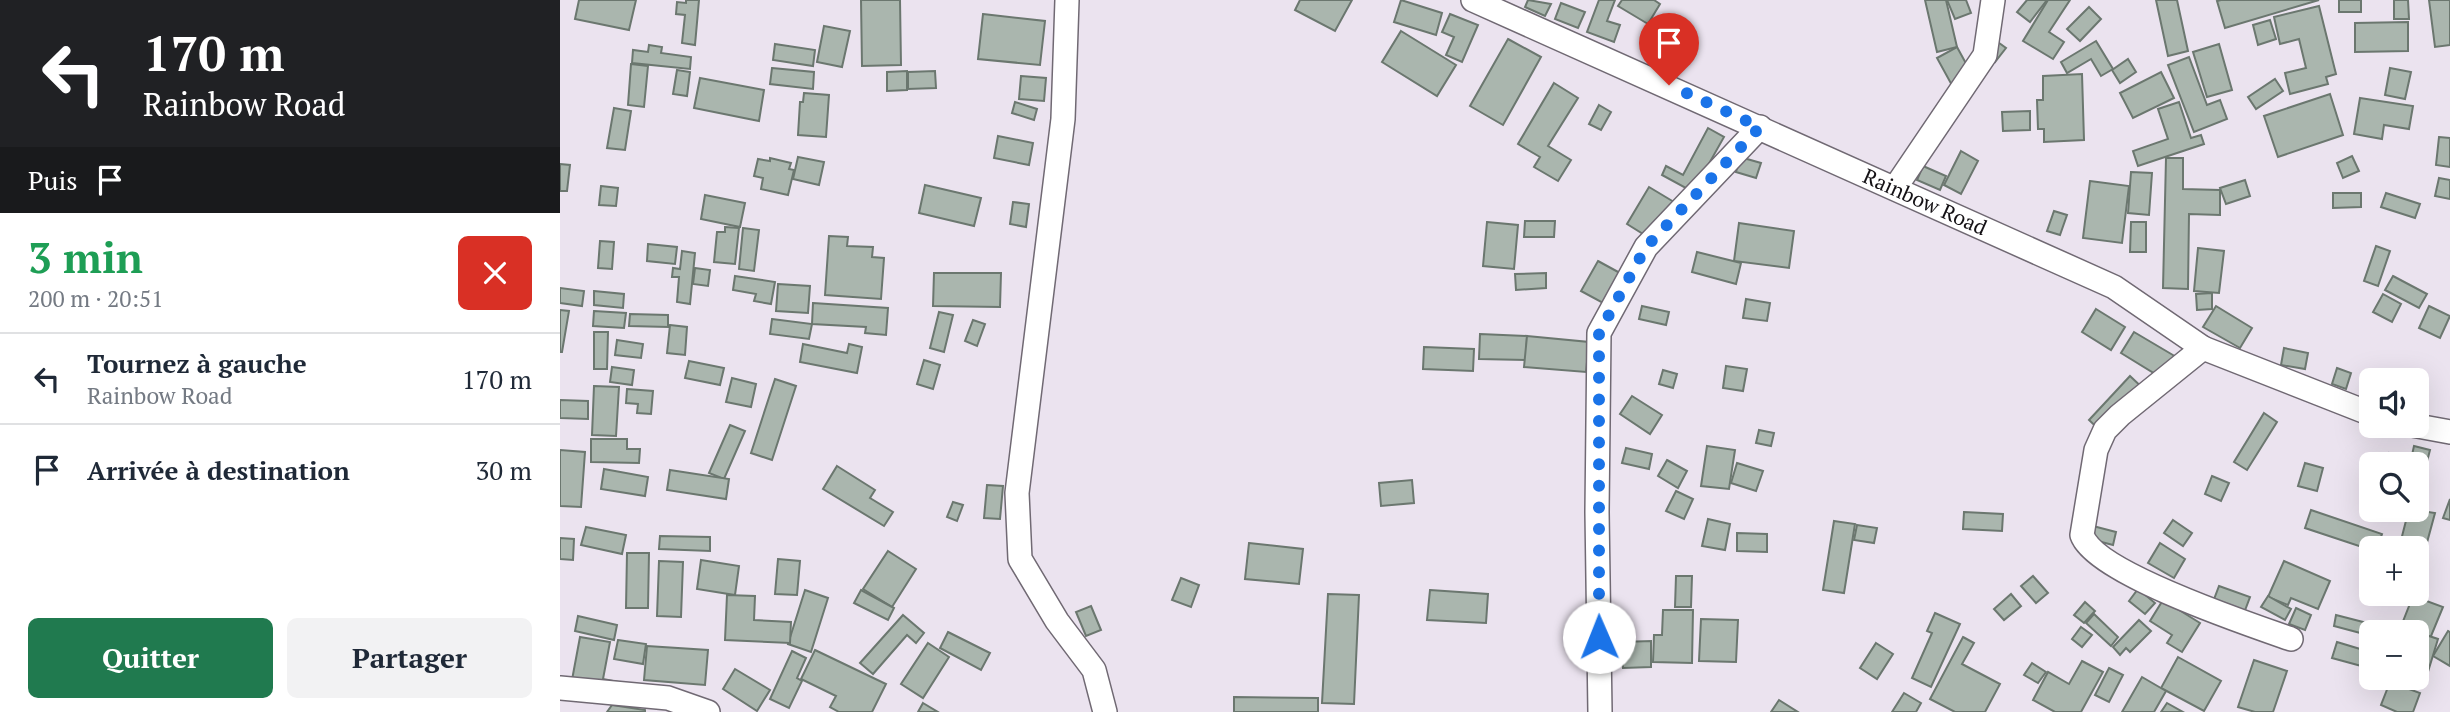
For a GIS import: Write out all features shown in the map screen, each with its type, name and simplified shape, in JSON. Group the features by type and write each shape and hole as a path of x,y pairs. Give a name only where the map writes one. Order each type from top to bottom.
{"street":[{"path":"1067,0 1063,119 1017,493 1020,559 1057,621 1094,670 1105,712"},
{"name":"Rainbow Road","path":"1473,0 2114,287 2203,348 2359,409"},
{"path":"1895,188 1985,55 1993,0"},
{"path":"1600,712 1597,512 1599,333 1646,247 1760,127"},
{"path":"2203,348 2105,430 2096,450 2082,535 2092,549 2153,584 2198,606 2291,639"},
{"path":"2429,428 2450,432"},
{"path":"560,688 668,698 708,712"}],"building":[{"path":"579,0 636,0 629,30 575,19"},
{"path":"686,0 699,0 695,45 682,43 685,15 676,14 677,2 686,3"},
{"path":"861,0 900,0 901,65 862,66"},
{"path":"1300,0 1352,0 1335,31 1295,10"},
{"path":"1401,0 1442,13 1436,35 1394,22"},
{"path":"1528,0 1551,4 1545,16 1525,7"},
{"path":"1599,0 1615,0 1607,21 1620,25 1614,42 1587,32"},
{"path":"1622,0 1654,0 1660,4 1648,24 1618,6"},
{"path":"1925,0 1946,0 1957,47 1937,52"},
{"path":"1947,0 1966,0 1971,13 1955,19"},
{"path":"2027,0 2047,0 2030,22 2017,12"},
{"path":"2048,0 2070,0 2049,32 2064,42 2053,59 2023,41"},
{"path":"2156,0 2177,0 2188,51 2168,56"},
{"path":"2319,0 2225,28 2217,1"},
{"path":"2339,0 2361,0 2361,12 2339,12"},
{"path":"2394,0 2408,0 2409,19 2394,19"},
{"path":"2429,0 2450,0 2450,45 2435,47"},
{"path":"1561,3 1585,12 1578,28 1555,19"},
{"path":"2319,6 2336,74 2326,77 2328,84 2290,94 2285,73 2306,68 2299,39 2280,44 2274,17"},
{"path":"2089,7 2101,19 2080,41 2067,29"},
{"path":"983,14 1045,21 1040,65 978,59"},
{"path":"1450,14 1478,25 1462,62 1446,55 1454,37 1442,32"},
{"path":"2270,20 2276,39 2258,45 2253,25"},
{"path":"2408,22 2408,51 2355,52 2355,23"},
{"path":"824,26 850,31 842,67 817,62"},
{"path":"1401,31 1456,65 1437,96 1382,62"},
{"path":"1508,39 1541,57 1503,125 1470,106"},
{"path":"1995,40 2006,48 1995,62 1984,53"},
{"path":"2096,41 2113,69 2101,76 2091,59 2067,73 2061,62"},
{"path":"775,44 815,50 813,66 773,60"},
{"path":"2219,44 2232,90 2207,97 2193,52"},
{"path":"649,45 662,47 661,53 691,57 690,69 632,63 633,50 648,52"},
{"path":"1957,47 1974,78 1954,89 1937,58"},
{"path":"2189,57 2207,105 2220,100 2227,119 2194,132 2168,65"},
{"path":"2128,59 2136,72 2120,83 2112,70"},
{"path":"631,64 648,66 644,107 628,105"},
{"path":"772,68 814,72 813,89 770,84"},
{"path":"2390,68 2411,72 2405,99 2385,95"},
{"path":"677,70 690,72 687,96 673,94"},
{"path":"907,71 907,90 887,91 887,72"},
{"path":"935,71 936,88 908,89 908,72"},
{"path":"2161,72 2174,98 2133,118 2120,93"},
{"path":"2082,74 2084,140 2044,142 2044,129 2038,129 2037,100 2043,100 2043,76"},
{"path":"1021,76 1046,78 1044,101 1019,99"},
{"path":"700,78 764,90 759,121 694,108"},
{"path":"2275,79 2283,91 2256,109 2248,97"},
{"path":"1554,83 1578,98 1548,146 1571,160 1558,181 1534,167 1540,157 1518,144"},
{"path":"804,93 829,95 826,137 798,135 800,102 803,102"},
{"path":"2330,94 2343,135 2278,157 2264,116"},
{"path":"2360,98 2413,106 2409,129 2384,125 2382,139 2354,134"},
{"path":"1015,102 1037,109 1034,120 1012,113"},
{"path":"2179,102 2191,138 2201,135 2204,144 2138,166 2133,151 2168,139 2158,109"},
{"path":"1599,105 1611,112 1601,130 1589,124"},
{"path":"614,108 631,111 625,150 607,148"},
{"path":"2030,111 2030,130 2003,131 2002,112"},
{"path":"1708,128 1724,137 1693,192 1662,175 1666,166 1683,175"},
{"path":"998,136 1033,143 1029,165 994,158"},
{"path":"2439,137 2450,138 2450,167 2436,165"},
{"path":"1961,151 1978,161 1961,194 1944,185"},
{"path":"2352,156 2359,171 2343,178 2337,163"},
{"path":"798,157 824,162 819,185 793,179"},
{"path":"1740,157 1761,163 1756,178 1736,172"},
{"path":"770,158 791,163 789,169 794,170 788,195 761,189 763,178 754,176 758,159 770,161"},
{"path":"2166,158 2183,158 2183,189 2220,190 2220,215 2189,214 2188,289 2163,288"},
{"path":"560,164 570,165 567,191 560,191"},
{"path":"1923,166 1946,176 1940,190 1917,180"},
{"path":"2131,172 2152,173 2149,215 2128,213"},
{"path":"2439,178 2450,180 2450,199 2435,196"},
{"path":"2245,180 2250,196 2226,204 2220,188"},
{"path":"2090,181 2129,186 2122,243 2083,238"},
{"path":"925,185 981,198 974,226 919,213"},
{"path":"601,186 618,188 616,206 599,205"},
{"path":"1649,187 1679,205 1656,242 1627,224"},
{"path":"2333,193 2361,193 2361,207 2333,208"},
{"path":"2386,193 2420,204 2415,218 2381,207"},
{"path":"705,195 745,203 740,227 701,219"},
{"path":"1013,202 1029,204 1026,227 1010,224"},
{"path":"2054,211 2067,215 2060,235 2047,231"},
{"path":"1525,221 1555,221 1554,237 1524,237"},
{"path":"1487,222 1518,225 1514,269 1483,266"},
{"path":"2131,222 2146,222 2146,252 2130,252"},
{"path":"1739,223 1794,231 1789,268 1734,261"},
{"path":"725,227 739,228 735,264 714,262 717,232 725,232"},
{"path":"743,228 759,230 754,271 739,269"},
{"path":"829,236 848,237 847,246 873,247 872,257 884,258 881,299 825,295"},
{"path":"600,241 614,242 612,269 598,268"},
{"path":"648,244 677,247 675,264 647,261"},
{"path":"2376,246 2390,251 2378,286 2364,281"},
{"path":"2198,248 2224,251 2219,293 2194,291"},
{"path":"682,251 695,253 690,304 677,302 679,277 672,277 673,268 680,269"},
{"path":"1697,252 1741,263 1736,284 1692,272"},
{"path":"1598,261 1620,273 1603,303 1581,291"},
{"path":"695,268 710,270 708,286 693,284"},
{"path":"934,273 1001,273 1000,307 933,306"},
{"path":"1546,273 1546,288 1516,290 1515,274"},
{"path":"735,276 775,282 771,304 754,301 756,294 733,290"},
{"path":"2393,276 2427,294 2419,308 2385,290"},
{"path":"778,284 810,286 808,313 776,311"},
{"path":"560,288 584,291 582,306 560,303"},
{"path":"594,291 624,294 623,308 594,305"},
{"path":"2212,293 2212,309 2197,310 2196,294"},
{"path":"2383,294 2401,304 2392,322 2373,312"},
{"path":"1746,299 1770,303 1767,321 1743,318"},
{"path":"813,303 888,308 886,335 865,333 866,327 812,324"},
{"path":"1642,306 1669,312 1666,325 1639,319"},
{"path":"2216,306 2252,328 2240,348 2203,327"},
{"path":"2429,306 2450,316 2440,338 2419,328"},
{"path":"2096,309 2125,327 2111,350 2082,332"},
{"path":"560,310 569,311 562,352 560,352"},
{"path":"594,311 626,313 624,328 593,326"},
{"path":"939,312 953,315 944,352 930,348"},
{"path":"630,314 668,315 668,327 629,326"},
{"path":"772,319 812,324 809,339 770,334"},
{"path":"973,320 985,324 977,346 965,341"},
{"path":"670,325 687,327 685,355 667,353"},
{"path":"594,332 608,332 607,369 594,369"},
{"path":"2134,332 2183,361 2170,383 2121,353"},
{"path":"1480,334 1527,336 1526,360 1479,359"},
{"path":"1527,336 1589,342 1586,372 1524,367"},
{"path":"617,340 643,344 641,358 615,355"},
{"path":"803,344 847,353 849,344 862,347 857,373 800,362"},
{"path":"1424,347 1474,349 1473,371 1423,369"},
{"path":"2284,348 2308,353 2305,369 2281,365"},
{"path":"924,360 940,365 933,389 917,384"},
{"path":"689,361 724,368 720,385 685,378"},
{"path":"1726,366 1747,369 1743,391 1723,388"},
{"path":"612,367 634,370 632,385 610,382"},
{"path":"2337,368 2351,373 2346,389 2332,384"},
{"path":"1663,370 1677,374 1673,388 1659,384"},
{"path":"2130,376 2147,392 2106,436 2089,420"},
{"path":"732,378 756,384 751,407 726,402"},
{"path":"775,379 796,386 772,460 751,453"},
{"path":"594,386 619,387 616,436 592,435"},
{"path":"627,389 653,391 651,414 637,413 638,404 626,403"},
{"path":"1632,396 1662,415 1650,434 1620,414"},
{"path":"560,400 588,401 588,419 560,418"},
{"path":"2264,413 2277,422 2247,470 2234,462"},
{"path":"730,425 745,431 724,479 709,473"},
{"path":"1759,430 1774,433 1771,446 1756,443"},
{"path":"591,439 627,439 627,449 640,449 639,463 591,462"},
{"path":"1707,446 1735,450 1729,489 1701,486"},
{"path":"2414,446 2430,450 2429,454 2413,452"},
{"path":"1626,448 1652,454 1649,469 1622,463"},
{"path":"560,450 585,452 581,507 560,506"},
{"path":"1667,460 1687,471 1678,488 1658,476"},
{"path":"1737,463 1763,471 1756,491 1731,483"},
{"path":"2305,463 2323,468 2317,491 2298,486"},
{"path":"837,466 875,490 870,498 893,512 884,526 823,489"},
{"path":"604,469 648,477 645,496 601,489"},
{"path":"670,470 729,479 726,499 667,490"},
{"path":"2212,476 2229,483 2221,501 2205,494"},
{"path":"1412,480 1414,503 1381,506 1379,483"},
{"path":"987,485 1003,486 1000,519 984,518"},
{"path":"1676,491 1693,499 1684,519 1666,511"},
{"path":"2450,499 2450,520 2443,518"},
{"path":"953,502 963,505 957,521 947,517"},
{"path":"2311,510 2382,534 2359,536 2359,546 2305,528"},
{"path":"1964,512 2003,514 2002,531 1963,529"},
{"path":"2429,512 2435,513 2429,536 2402,536 2406,522 2429,522"},
{"path":"1708,519 1730,524 1725,550 1702,546"},
{"path":"2173,520 2192,533 2183,546 2164,533"},
{"path":"1834,521 1855,524 1844,593 1823,590"},
{"path":"1857,525 1877,528 1874,543 1854,540"},
{"path":"2093,526 2116,532 2113,545 2090,539"},
{"path":"586,527 626,535 622,554 581,545"},
{"path":"1737,533 1767,534 1767,552 1737,551"},
{"path":"660,536 710,537 710,551 659,549"},
{"path":"560,538 574,539 573,560 560,559"},
{"path":"1249,543 1303,549 1299,584 1245,579"},
{"path":"2160,543 2185,559 2174,578 2148,563"},
{"path":"888,551 916,569 892,607 863,589"},
{"path":"627,553 649,553 648,608 626,608"},
{"path":"778,559 800,561 797,595 775,594"},
{"path":"701,560 739,566 735,595 697,589"},
{"path":"659,561 683,562 681,617 657,616"},
{"path":"2284,561 2330,581 2318,609 2291,598 2288,605 2268,597"},
{"path":"1676,576 1692,576 1691,607 1675,607"},
{"path":"2033,576 2048,593 2036,603 2021,586"},
{"path":"1181,578 1199,585 1191,607 1172,600"},
{"path":"2219,586 2250,597 2244,613 2213,602"},
{"path":"2138,589 2155,603 2145,614 2129,601"},
{"path":"805,590 828,598 811,652 788,644"},
{"path":"861,590 894,608 888,620 854,603"},
{"path":"1430,590 1488,594 1486,623 1427,620"},
{"path":"1328,594 1359,595 1354,704 1322,703"},
{"path":"2011,594 2021,606 2004,620 1994,609"},
{"path":"727,595 755,596 754,620 791,622 790,643 725,640"},
{"path":"2268,596 2291,609 2285,620 2261,607"},
{"path":"2163,600 2200,623 2182,652 2167,643 2172,635 2150,621"},
{"path":"2085,602 2095,611 2084,623 2074,615"},
{"path":"2429,602 2443,607 2429,641 2429,620 2404,620 2409,606 2429,606"},
{"path":"1091,606 1101,630 1086,636 1076,612"},
{"path":"2296,608 2311,615 2305,630 2289,624"},
{"path":"1663,610 1693,610 1692,663 1653,662 1654,635 1662,635"},
{"path":"1935,613 1960,624 1931,687 1912,678 1932,633 1927,631"},
{"path":"2094,614 2118,637 2111,646 2086,623"},
{"path":"903,615 924,633 916,643 907,635 873,674 860,663"},
{"path":"2336,615 2359,621 2359,633 2334,626"},
{"path":"578,616 617,625 614,640 575,631"},
{"path":"1701,619 1738,620 1736,662 1699,661"},
{"path":"2139,620 2151,631 2130,652 2126,648 2120,655 2113,647"},
{"path":"2081,627 2092,635 2082,647 2072,639"},
{"path":"2448,631 2450,632 2450,666 2433,656"},
{"path":"948,632 990,653 981,670 940,648"},
{"path":"2429,636 2438,639 2429,668"},
{"path":"580,637 610,642 603,679 639,686 635,709 569,696"},
{"path":"1963,637 1974,643 1962,664 2000,684 1985,712 1955,712 1930,699"},
{"path":"618,640 646,644 643,664 614,659"},
{"path":"1651,641 1651,667 1623,668 1621,642"},
{"path":"2337,642 2359,649 2359,665 2332,658"},
{"path":"928,643 949,657 923,698 901,684"},
{"path":"1876,643 1893,654 1877,679 1860,668"},
{"path":"647,646 708,650 705,685 644,680"},
{"path":"815,650 886,684 872,712 839,712 830,707 836,696 801,679"},
{"path":"792,651 806,658 797,678 802,681 789,708 770,699"},
{"path":"2178,657 2221,681 2204,711 2161,688"},
{"path":"2254,660 2287,671 2273,712 2255,712 2238,707"},
{"path":"2082,661 2103,672 2081,712 2055,712 2033,700 2048,672 2069,684"},
{"path":"2032,663 2046,672 2038,683 2024,675"},
{"path":"2109,668 2123,675 2109,702 2095,695"},
{"path":"735,669 770,690 757,711 723,689"},
{"path":"2142,677 2166,691 2154,712 2122,712"},
{"path":"2387,690 2412,690 2420,693 2413,712 2397,712 2381,705"},
{"path":"1904,693 1921,703 1916,712 1892,712"},
{"path":"1234,697 1318,698 1318,712 1234,712"},
{"path":"1779,700 1798,712 1771,712"},
{"path":"923,703 938,712 918,712"},
{"path":"2167,703 2183,712 2161,712"},
{"path":"612,705 645,710 645,712 607,712"}],"route":[{"path":"1599,637 1599,333 1646,247 1760,127 1669,85"}]}
